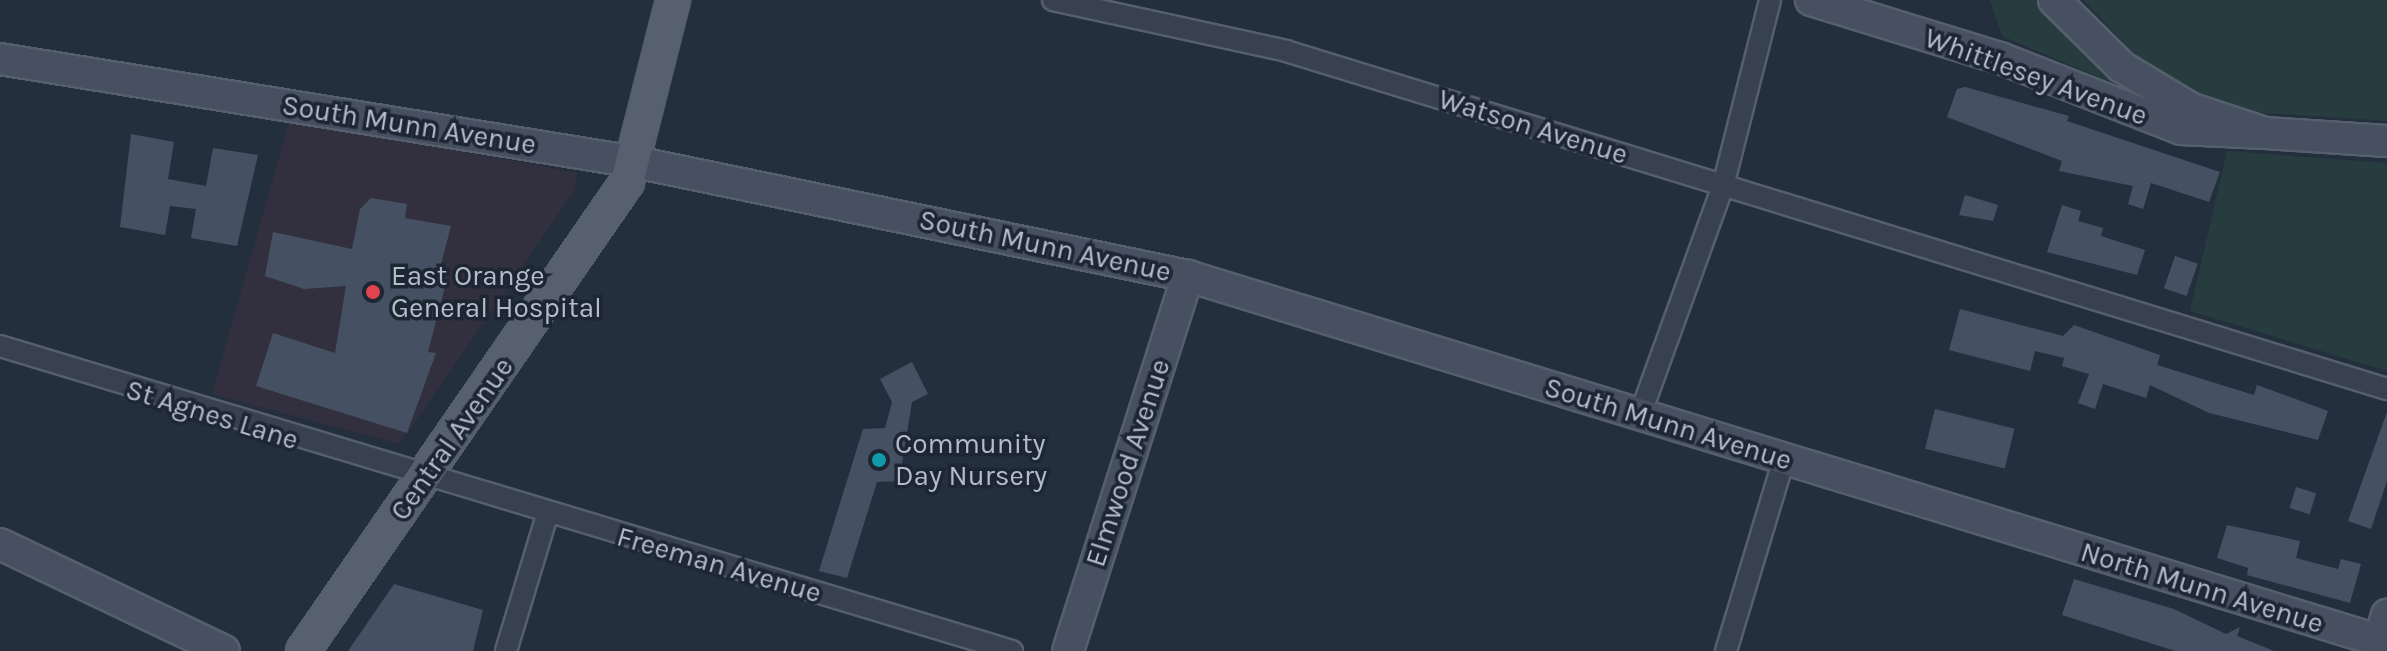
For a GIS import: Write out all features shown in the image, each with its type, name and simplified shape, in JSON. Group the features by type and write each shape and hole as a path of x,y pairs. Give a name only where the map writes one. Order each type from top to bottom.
{"main road":[{"name":"Central Avenue","path":"303,651 426,480 635,162 673,0"},
{"name":"Whittlesey Avenue","path":"1811,0 2000,58 2181,129 2387,141"},
{"path":"2054,0 2148,86 2265,133"},
{"name":"South Munn Avenue","path":"0,59 635,162 1188,276 2063,546"},
{"name":"Elmwood Avenue","path":"1068,651 1188,276"},
{"path":"0,544 224,651"},
{"name":"North Munn Avenue","path":"2063,546 2382,637"}],"street":[{"name":"Watson Avenue","path":"1053,0 1286,51 2387,389"},
{"path":"1640,415 1723,186 1770,0"},
{"name":"St Agnes Lane","path":"0,346 426,480"},
{"path":"1726,651 1784,459"},
{"name":"Freeman Avenue","path":"426,480 1012,651"},
{"path":"506,651 547,515"}],"shaded area":[{"name":"East Orange General Hospital","path":"290,119 577,173 574,191 400,444 212,394"}],"green space":[{"path":"1990,0 2040,0 2140,95 2002,36"},
{"path":"2083,0 2387,0 2387,121 2237,111 2160,80"},
{"path":"2227,151 2387,163 2387,371 2190,311"}],"building":[{"path":"1965,87 2069,116 2067,121 2220,172 2209,202 2151,183 2143,209 2128,204 2133,186 2059,171 2062,161 1947,117 1957,89"},
{"path":"131,134 174,142 168,179 206,186 213,148 258,155 237,246 191,238 196,209 170,206 165,235 120,227"},
{"path":"1965,195 1998,205 1993,221 1959,215"},
{"path":"371,198 407,204 405,218 451,226 439,272 447,279 428,352 436,353 407,433 256,386 273,333 335,353 346,286 304,289 265,276 273,232 352,249 360,209"},
{"path":"2062,205 2081,211 2078,221 2103,228 2101,236 2145,250 2137,275 2047,252"},
{"path":"2175,256 2198,264 2187,296 2164,288"},
{"path":"1960,309 2063,336 2074,325 2160,355 2157,365 2254,395 2257,385 2328,411 2318,440 2209,413 2150,385 2146,398 2103,384 2095,409 2078,403 2089,374 2062,366 2064,358 2035,351 2030,371 1949,350"},
{"name":"Community Day Nursery","path":"912,362 928,394 912,402 899,481 877,482 847,578 819,571 863,429 885,428 892,402 880,379"},
{"path":"1935,409 2015,429 2005,469 1925,449"},
{"path":"2387,412 2387,481 2371,529 2348,521"},
{"path":"2296,487 2316,493 2310,514 2290,508"},
{"path":"2227,525 2300,541 2296,558 2338,569 2341,559 2361,564 2350,603 2247,575 2248,568 2217,558"},
{"path":"2074,579 2174,609 2226,634 2240,627 2237,636 2274,651 2175,651 2062,615"},
{"path":"394,584 483,610 473,651 348,651"}],"place":[{"name":"East Orange General Hospital","path":"373,292"},
{"name":"Community Day Nursery","path":"879,460"}]}
